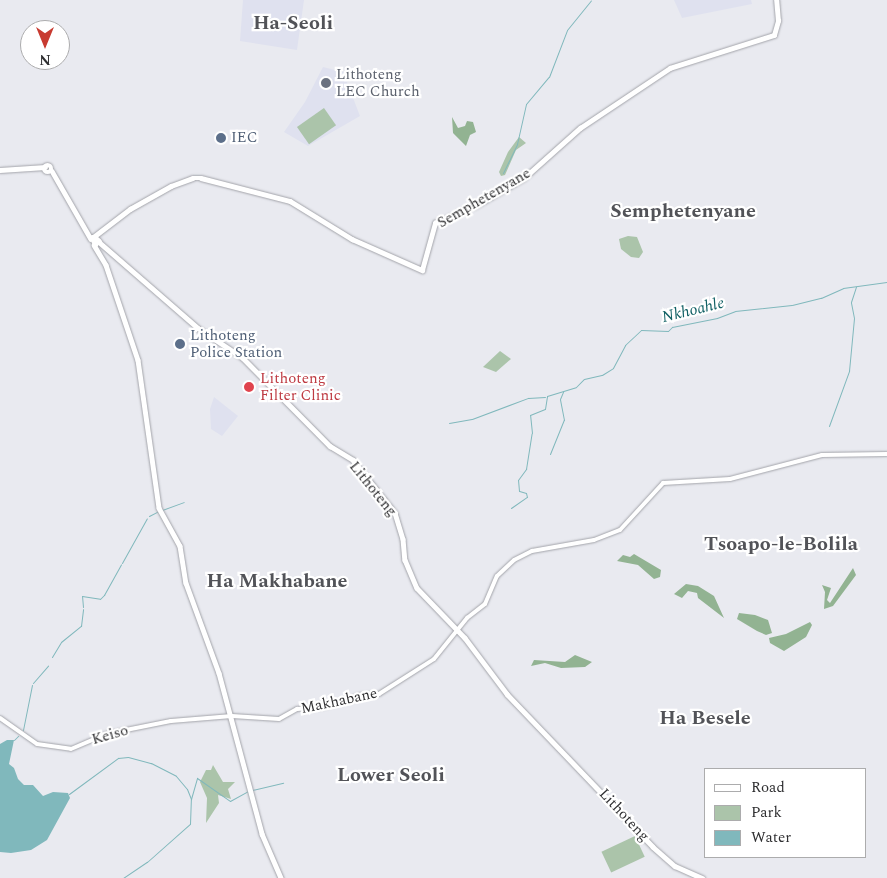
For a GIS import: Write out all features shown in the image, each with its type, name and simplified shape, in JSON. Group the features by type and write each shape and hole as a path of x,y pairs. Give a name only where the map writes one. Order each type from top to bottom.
{"main road":[{"name":"Semphetenyane","path":"96,240 101,232 117,216 171,186 193,178 202,178 290,201 351,238 422,270 436,223 475,206 524,178 580,128 670,68 774,34 778,21 776,0"},
{"path":"0,170 36,168 49,172 96,240 138,360 159,508 180,546 186,583 219,673 229,717 252,788 262,834 280,878"},
{"name":"Lithoteng","path":"96,240 145,279 198,328 243,358 330,446 353,460 395,513 415,585 456,629 507,694 653,847 675,866 702,878"}],"street":[{"name":"Makhabane","path":"229,717 279,719 297,709 324,707 361,695 379,694 427,665 456,629 484,604 497,576 514,560 532,551 587,542 620,530 663,483 730,480 822,455 887,454"},
{"name":"Keiso","path":"0,718 32,742 62,749 135,728 172,721 229,717"}],"shaded area":[{"path":"243,0 304,0 297,50 240,41"},
{"path":"674,0 751,0 752,4 682,18"},
{"path":"323,67 343,72 360,116 308,146 284,132 305,102"},
{"path":"214,397 238,416 222,436 211,429 210,409"}],"green space":[{"path":"324,108 336,125 309,144 297,127"},
{"path":"452,117 458,128 465,126 467,121 473,122 476,132 470,135 466,146 453,133"},
{"path":"519,137 526,143 516,150 505,175 501,176 499,172 508,152"},
{"path":"628,236 637,237 643,252 639,258 631,257 621,249 619,239"},
{"path":"500,351 511,359 496,372 483,367"},
{"path":"634,554 661,570 660,577 654,579 638,565 617,561 623,555 630,557"},
{"path":"853,568 856,575 833,606 824,609 825,592 822,585 831,588 827,600 830,603"},
{"path":"686,584 698,586 714,596 724,618 698,598 697,593 688,591 682,598 674,594"},
{"path":"739,613 755,615 768,620 772,633 766,635 737,619"},
{"path":"810,622 812,625 806,637 784,651 770,643 769,638 786,634"},
{"path":"575,655 592,662 585,667 561,668 545,663 531,666 534,660 565,662"},
{"path":"213,765 223,782 235,782 228,789 231,799 218,795 219,803 206,823 207,798 200,782 206,770 211,770"},
{"path":"635,836 645,857 611,872 601,852"}],"water":[{"path":"7,740 14,740 9,764 14,768 18,779 24,785 33,785 43,796 53,792 68,793 70,798 47,840 31,850 11,853 0,852 0,744"}],"waterway":[{"path":"503,173 517,144 526,104 549,77 567,30 591,0"},
{"name":"Nkhoahle","path":"511,508 527,497 526,493 519,491 518,480 526,469 532,433 530,415 545,409 547,396 576,387 584,379 602,375 613,368 625,345 641,330 668,331 672,327 717,318 735,311 792,305 821,298 843,288 887,282"},
{"path":"829,426 849,371 854,318 851,302 856,287"},
{"path":"550,454 564,420 560,399 563,392"},
{"path":"449,423 472,419 528,398 545,397"},
{"path":"162,510 184,502"},
{"path":"149,516 157,512"},
{"path":"122,563 147,518"},
{"path":"83,607 82,596 100,599 121,564"},
{"path":"52,657 61,642 81,626 83,609"},
{"path":"33,683 48,666"},
{"path":"23,730 32,685"},
{"path":"14,740 18,736"},
{"path":"69,794 118,758 128,757 151,763 176,776 187,789 191,799"},
{"path":"123,878 147,862 190,824 191,799 197,778 230,801 248,791"},
{"path":"252,790 283,783"}],"place":[{"name":"Lithoteng LEC Church","path":"326,83"},
{"name":"IEC","path":"221,138"},
{"name":"Lithoteng Police Station","path":"180,344"},
{"name":"Lithoteng Filter Clinic","path":"249,387"}],"district":[{"name":"Ha-Seoli","path":"293,23"},
{"name":"Semphetenyane","path":"683,211"},
{"name":"Tsoapo-le-Bolila","path":"781,544"},
{"name":"Ha Makhabane","path":"277,581"},
{"name":"Ha Besele","path":"705,718"},
{"name":"Lower Seoli","path":"391,775"}]}
